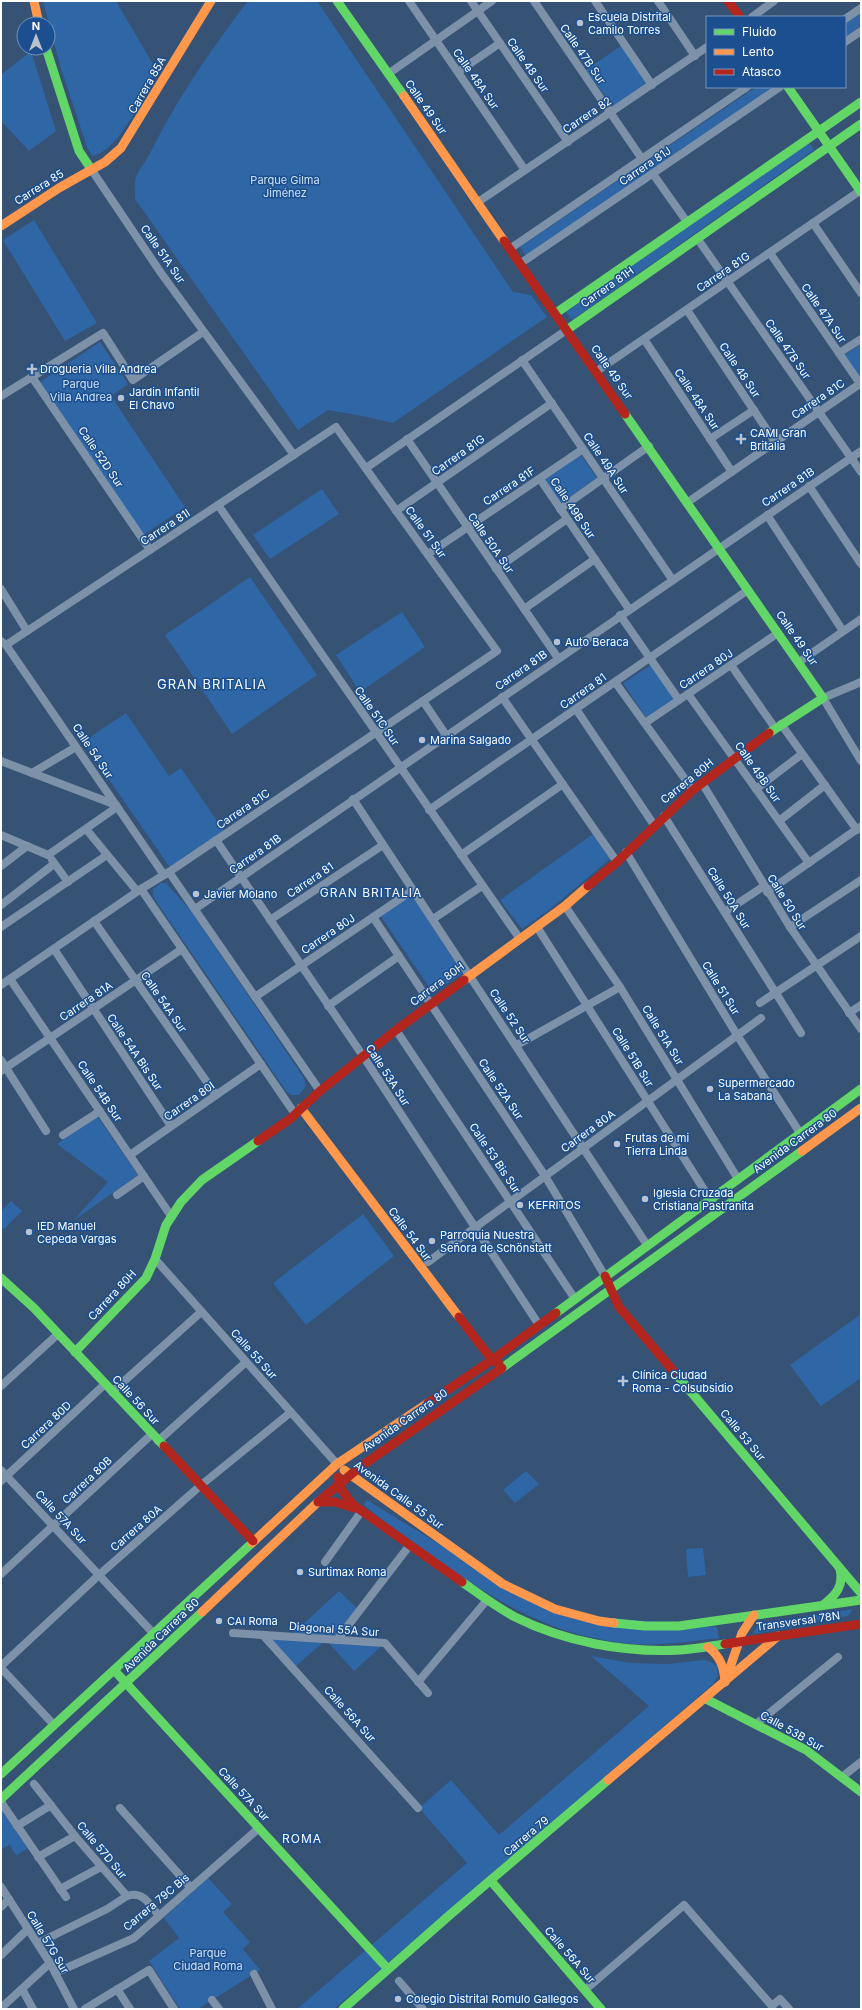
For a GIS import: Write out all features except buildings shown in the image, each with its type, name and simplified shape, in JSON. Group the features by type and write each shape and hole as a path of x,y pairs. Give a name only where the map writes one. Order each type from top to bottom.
{"street":[{"path":"34,1 37,16"},
{"name":"Carrera 85A","path":"91,169 115,155 130,136 211,1"},
{"name":"Calle 49 Sur","path":"337,1 568,329 799,662 823,698 861,761"},
{"name":"Calle 48A Sur","path":"409,1 526,170"},
{"name":"Calle 48 Sur","path":"471,1 568,142"},
{"path":"388,74 492,1"},
{"name":"Calle 47B Sur","path":"534,1 642,159"},
{"path":"596,1 652,85"},
{"path":"658,1 695,56"},
{"path":"728,1 739,16"},
{"path":"753,16 774,1"},
{"path":"846,18 861,8"},
{"path":"846,41 861,31"},
{"path":"458,72 500,43"},
{"name":"Carrera 82","path":"478,202 706,48"},
{"name":"Calle 51A Sur","path":"49,56 79,151 203,332 294,455"},
{"name":"Carrera 81J","path":"511,248 746,88"},
{"name":"Carrera 81J","path":"521,263 779,88"},
{"path":"789,88 861,191"},
{"name":"Carrera 81H","path":"556,313 861,102"},
{"name":"Carrera 81H","path":"366,468 861,124"},
{"name":"Carrera 85","path":"1,226 91,169"},
{"path":"653,174 687,222"},
{"name":"Carrera 81G","path":"597,372 861,191"},
{"path":"813,223 861,293"},
{"name":"Calle 47B Sur","path":"697,238 861,472"},
{"name":"Calle 47A Sur","path":"770,253 861,384"},
{"name":"Calle 48 Sur","path":"687,310 775,442"},
{"path":"2,394 103,333 133,380 203,332"},
{"name":"Calle 48A Sur","path":"644,339 732,472"},
{"path":"839,353 861,339"},
{"name":"Calle 49A Sur","path":"522,360 672,579"},
{"name":"Calle 52D Sur","path":"32,377 150,550"},
{"name":"Carrera 81C","path":"688,502 861,384"},
{"name":"Carrera 81G","path":"396,511 552,403"},
{"path":"710,439 754,410"},
{"name":"Carrera 81I","path":"4,643 27,632 336,427"},
{"name":"Calle 51 Sur","path":"336,427 497,651"},
{"name":"Calle 50A Sur","path":"407,440 558,658"},
{"path":"560,508 649,446"},
{"name":"Carrera 81F","path":"428,554 583,449"},
{"name":"Carrera 81B","path":"195,909 628,609 861,450"},
{"name":"Calle 49B Sur","path":"540,479 628,609"},
{"path":"809,486 861,564"},
{"name":"Calle 51C Sur","path":"218,505 520,939"},
{"path":"767,515 844,632"},
{"path":"496,569 567,519"},
{"path":"524,609 594,559"},
{"path":"1,589 27,632"},
{"name":"Carrera 81","path":"429,810 748,590"},
{"path":"620,616 679,700"},
{"path":"799,662 861,619"},
{"name":"Carrera 80J","path":"645,723 778,633"},
{"name":"Calle 54 Sur","path":"4,643 117,806 166,874 195,909 320,1091"},
{"name":"Carrera 81C","path":"1,985 139,890 166,874 497,651"},
{"path":"725,912 809,863 859,828 802,754 730,665"},
{"path":"615,682 693,790"},
{"name":"Carrera 80H","path":"74,1352 138,1288 146,1278 155,1259 162,1235 171,1216 190,1191 202,1180 298,1111 363,1056 470,974 565,906 617,862 654,825 693,790 735,758 778,726 823,698 861,682"},
{"name":"Calle 49B Sur","path":"688,694 809,863"},
{"path":"502,697 617,862"},
{"path":"423,701 446,735"},
{"path":"576,709 654,825"},
{"path":"32,773 76,747"},
{"path":"756,789 802,754"},
{"path":"1,761 117,806"},
{"name":"Calle 50 Sur","path":"702,783 766,889 815,966 861,1029"},
{"path":"461,855 563,784"},
{"path":"779,821 825,785"},
{"name":"Calle 52 Sur","path":"353,799 648,1245"},
{"path":"48,855 117,806"},
{"name":"Calle 50A Sur","path":"664,816 801,1033"},
{"name":"Calle 54 Sur","path":"86,829 107,855 139,890 261,1064 492,1360 505,1366"},
{"path":"1,835 48,855 68,882"},
{"name":"Calle 53A Sur","path":"216,840 363,1056 539,1325"},
{"name":"Carrera 81","path":"270,920 383,845"},
{"path":"1,866 26,846"},
{"name":"Calle 51 Sur","path":"626,852 737,1035 798,1130"},
{"path":"1,927 107,855"},
{"path":"1,905 54,864"},
{"path":"790,927 861,880"},
{"path":"433,919 482,886"},
{"name":"Carrera 80J","path":"255,997 413,890"},
{"name":"Calle 51A Sur","path":"565,906 620,987 738,1178"},
{"name":"Calle 52A Sur","path":"373,917 545,1176 605,1276"},
{"name":"Calle 54A Sur","path":"94,921 216,1095"},
{"name":"Calle 51B Sur","path":"537,927 710,1200"},
{"path":"760,1003 861,936"},
{"name":"Calle 54A Bis Sur","path":"54,949 172,1126"},
{"name":"Carrera 81A","path":"4,1070 182,950"},
{"path":"328,1006 399,956"},
{"name":"Calle 54B Sur","path":"10,979 171,1216"},
{"path":"517,1045 620,987"},
{"path":"849,1013 861,1005"},
{"name":"Carrera 80A","path":"428,1262 761,1018"},
{"name":"Calle 53 Bis Sur","path":"396,1030 575,1299"},
{"path":"1,1060 4,1070 46,1130"},
{"name":"Carrera 80I","path":"130,1155 261,1064"},
{"name":"Avenida Carrera 80","path":"1,1774 337,1464 492,1360 710,1200 798,1130 861,1089"},
{"name":"Avenida Carrera 80","path":"1,1799 126,1684 318,1502 351,1474 505,1366 861,1108"},
{"path":"63,1135 100,1111"},
{"path":"798,1130 815,1142"},
{"path":"798,1130 804,1150"},
{"path":"117,1194 144,1176"},
{"name":"Calle 55 Sur","path":"155,1259 337,1464"},
{"name":"Calle 53 Sur","path":"605,1276 619,1308 860,1590"},
{"name":"Calle 56 Sur","path":"2,1281 34,1308 253,1541"},
{"path":"112,1392 201,1312"},
{"path":"1,1386 58,1334"},
{"name":"Carrera 80B","path":"1,1574 53,1526 246,1362"},
{"name":"Carrera 80D","path":"3,1476 105,1384"},
{"name":"Carrera 80A","path":"1,1667 99,1575 200,1486 291,1412"},
{"name":"Avenida Calle 55 Sur","path":"337,1464 490,1575 517,1592 555,1609 599,1622 645,1626 679,1626 754,1615"},
{"name":"Avenida Calle 55 Sur","path":"337,1464 339,1484 347,1499 359,1510 487,1600 515,1617 546,1630 600,1645 654,1651 708,1647 738,1642"},
{"name":"Calle 57A Sur","path":"3,1476 53,1526 154,1633"},
{"path":"318,1502 335,1502 359,1510 325,1562"},
{"path":"337,1640 409,1546"},
{"path":"823,1605 840,1589 842,1581 840,1568"},
{"path":"840,1603 860,1590"},
{"path":"428,1693 418,1682 487,1600"},
{"name":"Transversal 78N","path":"754,1615 861,1600"},
{"name":"Carrera 79","path":"725,1682 738,1642 744,1629 754,1615"},
{"name":"Transversal 78N","path":"738,1642 860,1623"},
{"name":"Diagonal 55A Sur","path":"232,1633 385,1643 418,1682"},
{"name":"Calle 56A Sur","path":"264,1635 418,1808"},
{"name":"Carrera 79","path":"343,2009 491,1881 706,1700 778,1636"},
{"path":"708,1647 717,1654 721,1661 725,1682"},
{"path":"756,1724 838,1657"},
{"path":"1,1667 54,1725"},
{"name":"Calle 57A Sur","path":"114,1670 388,1969"},
{"name":"Calle 53B Sur","path":"706,1700 806,1750 861,1792"},
{"path":"842,1777 861,1762"},
{"name":"Calle 57D Sur","path":"34,1784 75,1836 127,1896 138,1894 142,1896 159,1916"},
{"path":"1,1802 66,1897"},
{"path":"17,1826 51,1805"},
{"path":"120,1808 191,1888"},
{"name":"Carrera 79C Bis","path":"55,1973 134,1938 259,1828"},
{"path":"38,1857 75,1836"},
{"path":"60,1889 101,1867"},
{"name":"Calle 56A Sur","path":"491,1881 601,2009"},
{"name":"Calle 57G Sur","path":"1,1887 50,1963 74,2009"},
{"path":"38,1944 127,1896"},
{"path":"1,1907 9,1900"},
{"path":"585,1990 684,1906 772,2006 780,1999 789,2009"},
{"path":"1,1955 28,1929"},
{"path":"1,2008 50,1963"},
{"path":"86,2009 149,1970 174,2009"},
{"path":"254,1974 272,2009"},
{"path":"399,1981 423,2009"},
{"path":"22,1989 33,2009"},
{"path":"117,1989 130,2009"},
{"path":"212,2000 219,2009"}],"green space":[{"path":"43,1 116,1 157,71 130,121 121,133 112,144 102,152 92,156 87,147 56,50 56,16 47,16"},
{"name":"Parque Gilma Jiménez","path":"248,1 317,1 513,292 531,295 547,317 393,423 328,410 298,430 135,199 136,177 149,156 160,133 208,56"},
{"path":"861,12 861,26 846,36 846,22"},
{"path":"622,45 648,84 614,108 586,70"},
{"path":"25,56 33,56 56,131 29,151 1,121 1,75"},
{"path":"755,88 774,88 526,256 520,247"},
{"path":"809,142 814,150 572,320 566,312"},
{"path":"34,220 97,323 65,341 3,240"},
{"name":"Parque Villa Andrea","path":"100,342 128,384 111,396 185,507 143,535 40,382"},
{"path":"861,344 861,378 845,355"},
{"path":"581,455 597,478 561,503 545,480"},
{"path":"322,489 339,514 270,559 253,535"},
{"path":"250,577 317,675 232,734 165,635"},
{"path":"402,612 425,647 360,692 336,655"},
{"path":"651,665 675,701 647,719 623,683"},
{"path":"126,713 169,776 181,768 226,834 171,869 83,742"},
{"path":"593,834 610,859 549,910 522,929 500,900"},
{"path":"161,883 166,883 191,911 304,1078 306,1086 299,1095 291,1095 286,1091 158,904 153,896 153,889"},
{"path":"412,894 465,972 433,993 380,915"},
{"path":"97,1116 138,1175 73,1221 108,1182 57,1144"},
{"path":"11,1201 22,1211 4,1229 1,1227 1,1211"},
{"path":"363,1214 394,1256 306,1325 273,1283"},
{"path":"861,1314 861,1378 821,1406 822,1408 790,1365"},
{"path":"526,1471 539,1484 515,1503 503,1490"},
{"path":"367,1500 552,1613 717,1627 719,1638 666,1644 635,1644 598,1639 563,1630 530,1616 499,1600 470,1582 381,1519 364,1505"},
{"path":"703,1548 706,1575 688,1577 686,1549"},
{"path":"339,1591 360,1611 337,1640 385,1643 354,1671 326,1640 296,1666 270,1638 286,1640"},
{"path":"853,1609 848,1616 801,1623 790,1628 753,1634 758,1624"},
{"path":"591,1656 631,1663 668,1664 704,1660 717,1666 718,1676 713,1684 334,2009 297,2009 467,1863 419,1808 451,1780 499,1835 649,1706"},
{"path":"2,1810 28,1848 16,1856 10,1845 1,1849"},
{"name":"Parque Ciudad Roma","path":"208,1878 232,1904 223,1912 250,1942 243,1949 260,1970 198,2009 180,2009 149,1961 179,1938 164,1918"}],"traffic: fast":[{"path":"337,1 404,96"},
{"path":"49,56 79,151 91,169"},
{"path":"789,88 861,192"},
{"path":"556,313 861,102"},
{"path":"568,329 861,124"},
{"path":"625,414 823,698 769,733"},
{"path":"556,1313 861,1089"},
{"path":"75,1352 146,1278 155,1259 166,1225 181,1202 202,1180 258,1141"},
{"path":"502,1368 802,1151"},
{"path":"1,1278 34,1308 164,1446"},
{"path":"675,1373 861,1593"},
{"path":"1,1774 252,1543"},
{"path":"823,1605 832,1598 838,1590 841,1580 840,1569"},
{"path":"462,1582 494,1605 534,1626 596,1644 638,1650 686,1650 725,1644"},
{"path":"614,1623 645,1626 679,1626 861,1600"},
{"path":"1,1799 202,1612"},
{"path":"114,1670 388,1969"},
{"path":"706,1699 806,1750 861,1792"},
{"path":"343,2009 452,1913 608,1780"},
{"path":"491,1881 601,2009"}],"traffic: slow":[{"path":"34,1 37,16"},
{"path":"1,226 59,188 105,162 121,148 211,1"},
{"path":"404,96 504,241"},
{"path":"464,980 565,906 588,886"},
{"path":"301,1108 459,1317"},
{"path":"802,1151 861,1108"},
{"path":"252,1543 337,1464 428,1403"},
{"path":"344,1470 503,1584 555,1609 599,1621 614,1623"},
{"path":"202,1612 319,1501"},
{"path":"725,1682 742,1633 754,1615"},
{"path":"608,1780 778,1636"},
{"path":"708,1647 716,1654 721,1662 725,1682"}],"traffic: jam":[{"path":"728,1 739,16"},
{"path":"504,241 625,414"},
{"path":"588,886 617,862 693,790 769,733"},
{"path":"258,1141 290,1119 320,1091 396,1030 464,980"},
{"path":"605,1276 619,1307 675,1373"},
{"path":"428,1403 492,1360 556,1313"},
{"path":"459,1317 492,1360 499,1363"},
{"path":"319,1501 360,1467 502,1368"},
{"path":"164,1446 253,1541"},
{"path":"338,1477 341,1489 352,1504 462,1582"},
{"path":"318,1502 335,1502 354,1508"},
{"path":"725,1644 861,1624"}],"place":[{"name":"Escuela Distrital Camilo Torres","path":"580,23"},
{"name":"Drogueria Villa Andrea","path":"32,369"},
{"name":"Jardin Infantil El Chavo","path":"121,398"},
{"name":"CAMI Gran Britalia","path":"741,439"},
{"name":"Auto Beraca","path":"557,642"},
{"name":"Marina Salgado","path":"422,740"},
{"name":"Javier Molano","path":"196,894"},
{"name":"Supermercado La Sabana","path":"710,1089"},
{"name":"Frutas de mi Tierra Linda","path":"617,1144"},
{"name":"Iglesia Cruzada Cristiana Pastranita","path":"645,1199"},
{"name":"KEFRITOS","path":"520,1205"},
{"name":"IED Manuel Cepeda Vargas","path":"29,1232"},
{"name":"Parroquia Nuestra Señora de Schönstatt","path":"432,1241"},
{"name":"Clínica Ciudad Roma - Colsubsidio","path":"623,1381"},
{"name":"Surtimax Roma","path":"300,1572"},
{"name":"CAI Roma","path":"219,1621"},
{"name":"Colegio Distrital Romulo Gallegos","path":"398,1999"}],"district":[{"name":"GRAN BRITALIA","path":"212,684"},
{"name":"GRAN BRITALIA","path":"371,893"},
{"name":"ROMA","path":"302,1839"}]}
